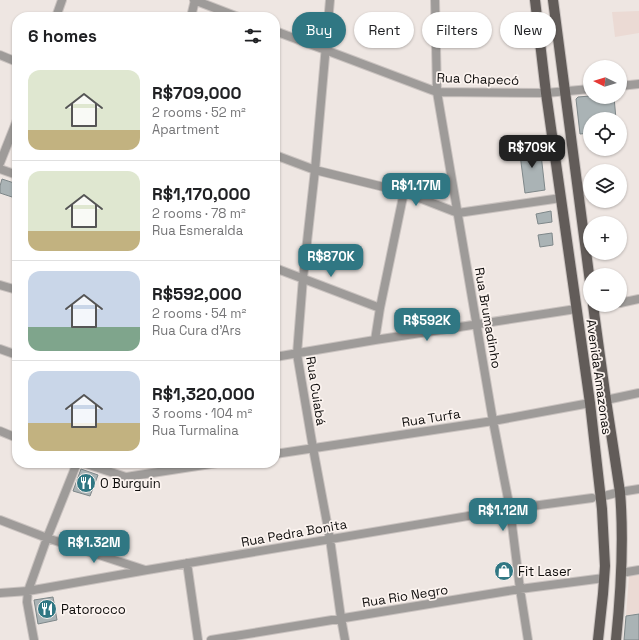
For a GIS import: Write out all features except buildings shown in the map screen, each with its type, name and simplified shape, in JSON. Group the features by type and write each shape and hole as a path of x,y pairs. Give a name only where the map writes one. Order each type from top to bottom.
{"main road":[{"name":"Avenida Amazonas","path":"535,0 546,93 590,403 596,497 604,559 604,578 598,640"},
{"path":"553,0 588,268"},
{"name":"Avenida Amazonas","path":"594,312 622,509 621,573 616,640"}],"street":[{"path":"58,12 62,0"},
{"path":"193,12 195,0 225,12"},
{"name":"Rua Cuiabá","path":"330,0 297,354 330,539 345,640"},
{"name":"Rua Brumadinho","path":"435,0 437,92 493,421 510,509 528,640"},
{"name":"Rua Chapecó","path":"280,33 437,92 546,93 583,90"},
{"path":"0,55 12,60"},
{"path":"627,85 639,84"},
{"path":"0,163 12,133"},
{"path":"280,157 315,170 404,192 458,213 561,198"},
{"path":"0,169 12,173"},
{"path":"374,340 404,192"},
{"path":"280,270 380,308"},
{"path":"0,285 12,289"},
{"path":"627,302 639,299"},
{"path":"280,357 374,340 576,309"},
{"path":"0,349 12,354"},
{"path":"606,400 639,393"},
{"name":"Rua Turfa","path":"280,453 493,421 590,403"},
{"path":"0,431 12,436"},
{"path":"34,640 27,602 28,591 75,468"},
{"path":"98,468 126,477 184,468"},
{"name":"Rua Pedra Bonita","path":"0,593 28,591 330,539 639,489"},
{"path":"0,520 47,538 147,570"},
{"path":"187,564 198,640"},
{"path":"621,573 639,570"},
{"name":"Rua Rio Negro","path":"211,640 520,589 604,578"}],"shaded area":[{"path":"639,11 639,33 615,37 612,12"},
{"path":"639,575 639,613 626,616 629,576"}],"place":[{"name":"O Burguin","path":"86,483"},
{"name":"Fit Laser","path":"504,571"},
{"name":"Patorocco","path":"47,609"}]}
